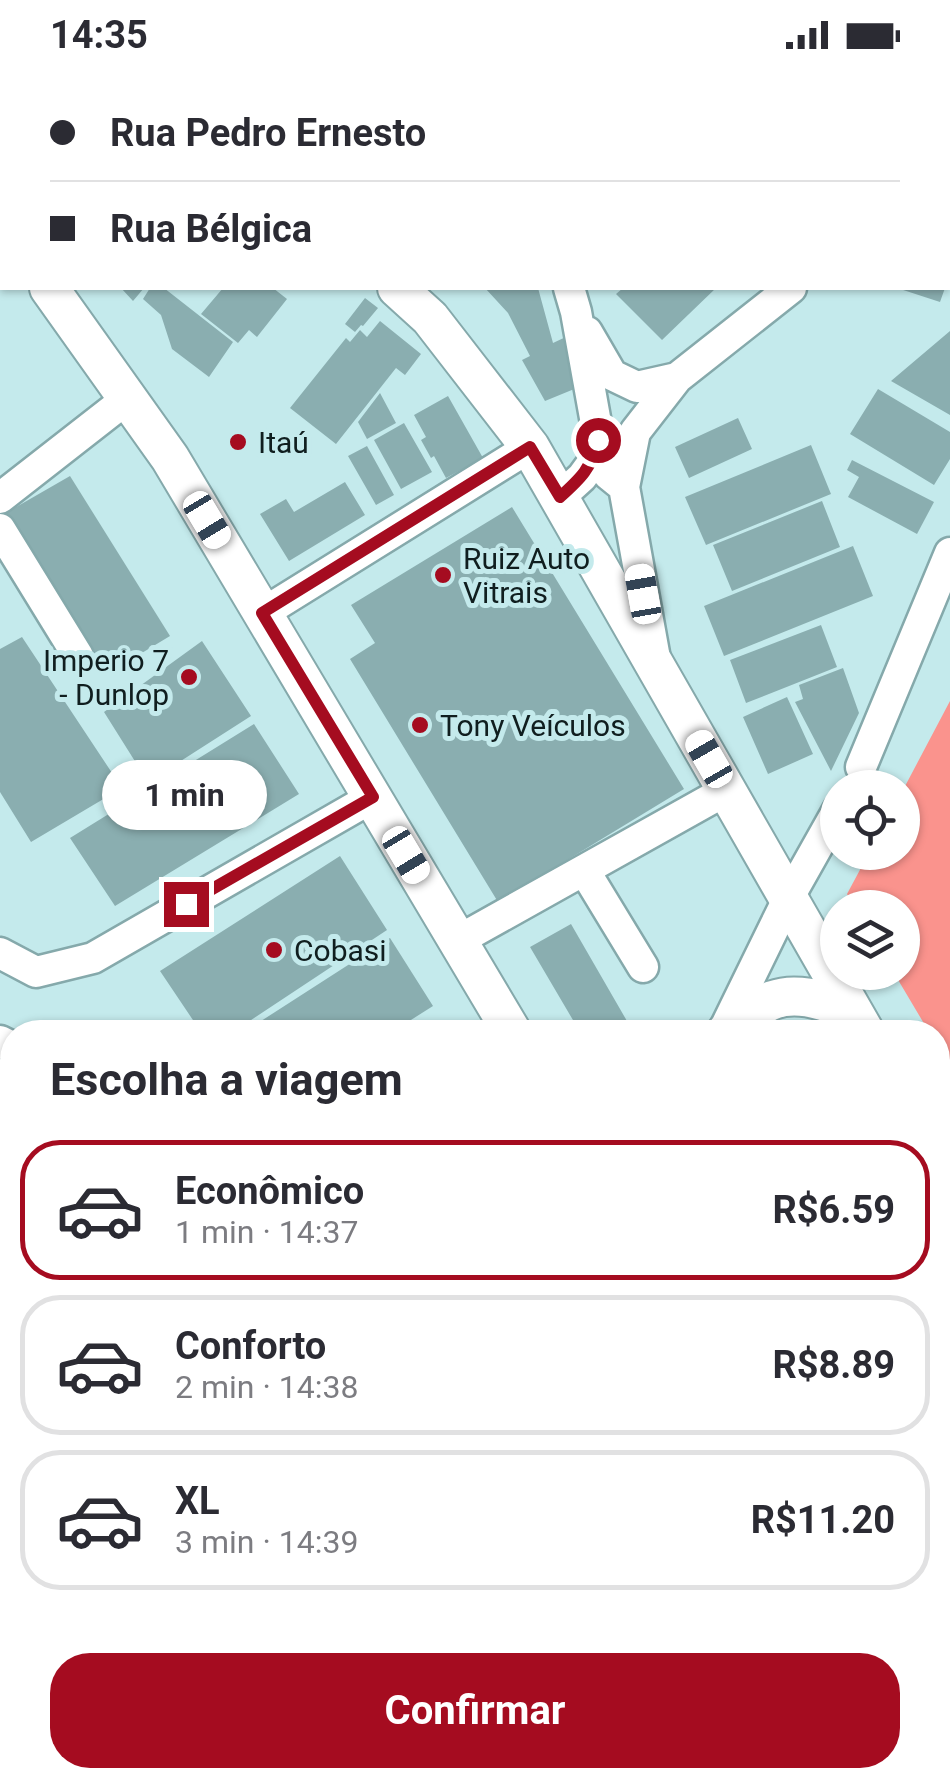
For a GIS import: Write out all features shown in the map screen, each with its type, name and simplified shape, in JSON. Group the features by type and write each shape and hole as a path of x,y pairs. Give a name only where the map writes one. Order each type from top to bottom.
{"main road":[{"path":"50,290 170,458 505,1020"},
{"path":"399,290 430,318 530,447 858,1020"},
{"path":"743,1020 773,1000 799,996 822,1000 854,1020"}],"street":[{"path":"656,666 624,486 635,432 677,378 788,290"},
{"path":"573,300 612,375 636,388 677,378"},
{"path":"560,497 593,462 598,440 573,300"},
{"path":"0,498 128,398"},
{"path":"262,613 530,447"},
{"path":"593,462 624,486"},
{"path":"0,528 78,656"},
{"path":"859,770 950,553"},
{"path":"860,770 950,610"},
{"path":"458,940 727,790"},
{"path":"0,953 36,972 93,958 373,797"},
{"path":"731,1020 789,897 820,842"},
{"path":"584,870 643,967"}],"shaded area":[{"path":"950,701 950,1020 922,1020 904,990 920,990 920,890 849,890 860,870 920,870 920,770 914,770"}],"building":[{"path":"123,290 142,290 133,301"},
{"path":"149,290 167,290 233,342 209,377 172,349 161,315 143,299"},
{"path":"221,290 276,290 287,299 257,337 249,330 238,343 201,314"},
{"path":"487,290 539,290 553,343 570,335 584,385 545,401 522,360 530,356 508,313"},
{"path":"621,290 714,290 662,340 616,294"},
{"path":"903,290 944,290 940,302"},
{"path":"365,298 378,308 355,332 345,324"},
{"path":"380,321 421,354 405,375 396,368 336,444 290,408 346,338 350,342 360,330 367,337"},
{"path":"950,331 950,415 891,381"},
{"path":"878,389 950,432 950,459 934,485 850,434"},
{"path":"380,393 396,423 367,439 358,422"},
{"path":"448,396 483,458 446,478 421,440 426,437 414,415"},
{"path":"738,418 752,449 689,478 675,447"},
{"path":"404,423 432,472 401,489 374,440"},
{"path":"811,445 831,494 706,545 685,497"},
{"path":"367,446 394,495 376,505 348,456"},
{"path":"852,460 934,502 917,534 848,497 859,477 847,470"},
{"path":"70,476 170,636 107,674 4,514"},
{"path":"345,482 365,515 289,561 260,514 286,499 294,512"},
{"path":"822,501 840,547 732,591 713,545"},
{"path":"512,507 684,789 498,902 350,659 375,643 351,605"},
{"path":"853,546 873,596 724,656 704,606"},
{"path":"821,625 837,667 746,703 730,660"},
{"path":"22,637 122,788 31,842 0,792 0,649"},
{"name":"Imperio 7 - Dunlop","path":"202,641 251,716 148,782 104,712"},
{"path":"843,668 859,713 831,770 795,702 803,699 799,685"},
{"path":"787,697 813,754 768,774 743,717"},
{"path":"254,724 299,794 115,906 70,838"},
{"name":"Cobasi","path":"340,856 387,930 251,1020 193,1020 160,971"},
{"path":"571,924 626,1020 573,1020 530,947"},
{"path":"390,938 433,1006 411,1020 263,1020"}],"place":[{"name":"Itaú","path":"238,442"},
{"name":"Ruiz Auto Vitrais","path":"443,575"},
{"name":"Imperio 7 - Dunlop","path":"189,677"},
{"name":"Tony Veículos","path":"420,725"},
{"name":"Cobasi","path":"274,950"}],"route":[{"path":"186,904 373,797 262,613 530,447 560,497 593,462 598,440"}]}
